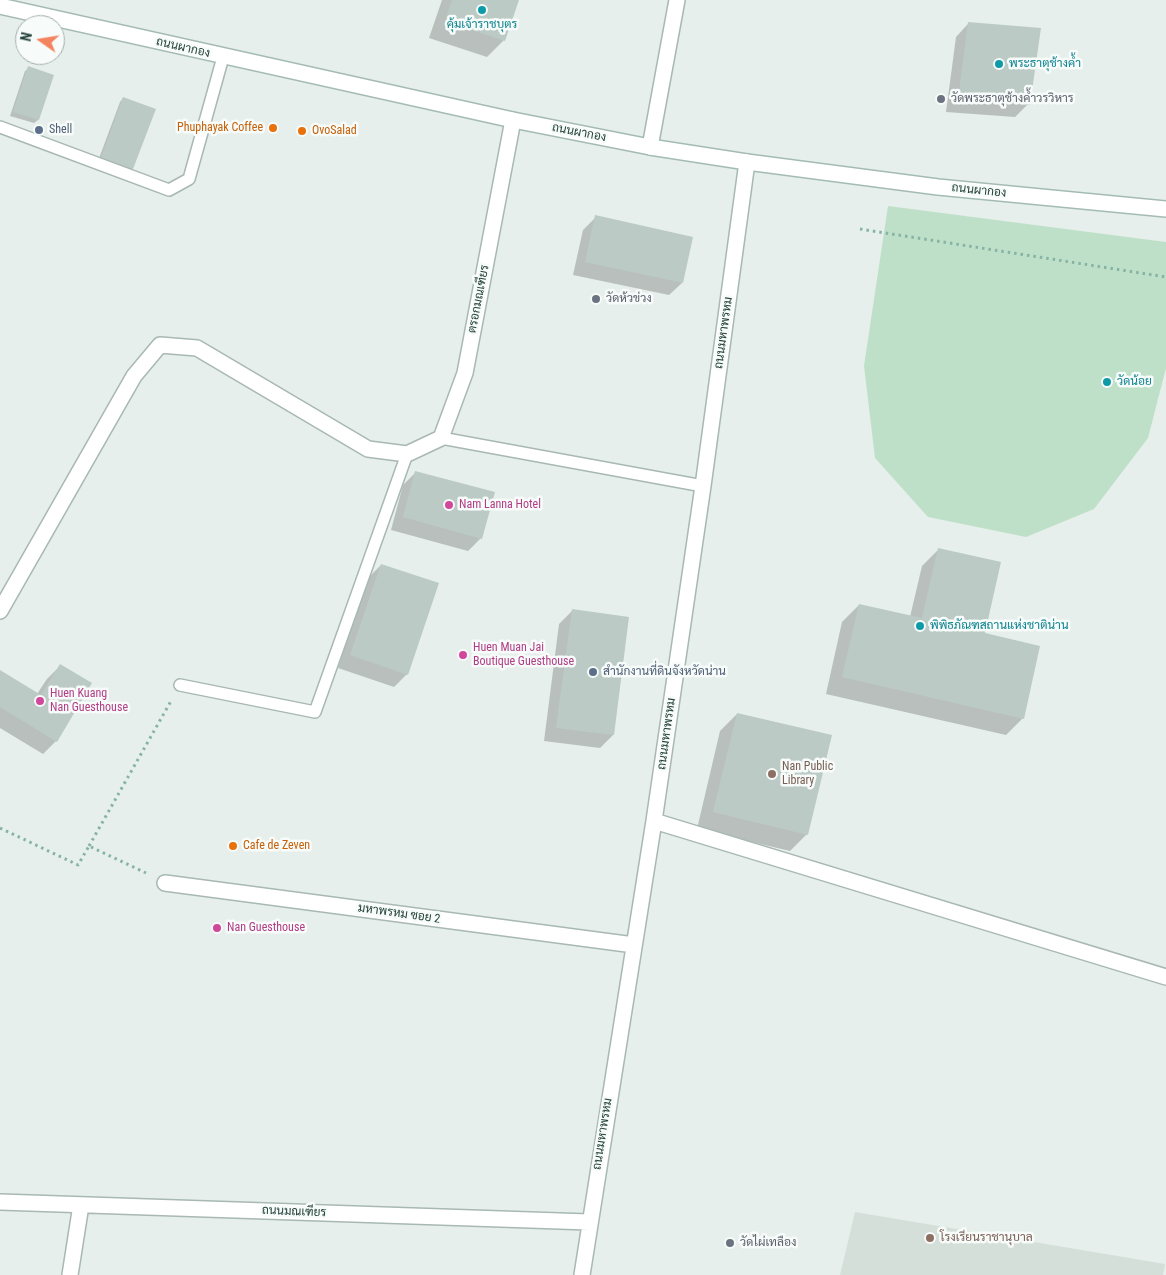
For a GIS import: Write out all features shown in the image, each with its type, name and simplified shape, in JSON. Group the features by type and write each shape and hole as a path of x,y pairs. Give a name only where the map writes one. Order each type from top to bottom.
{"street":[{"path":"650,147 677,0"},
{"name":"ถนนผากอง","path":"0,6 513,120 650,147 747,162 938,187 1166,209"},
{"name":"ตรอกมณเฑียร","path":"441,438 465,373 513,120"},
{"name":"ถนนมหาพรหม","path":"582,1275 588,1222 654,821 703,486 747,162"},
{"path":"0,611 134,376 160,346 197,348 368,449 406,454 441,438"},
{"path":"654,821 1166,977"},
{"name":"มหาพรหม ซอย 2","path":"165,883 634,945"},
{"name":"ถนนมณเฑียร","path":"0,1202 588,1222"},
{"path":"70,1275 81,1205"}],"lane":[{"path":"0,128 169,190 189,179 223,57"},
{"path":"441,438 703,486"},
{"path":"180,685 315,712 406,454"}],"path":[{"path":"860,229 1166,277"},
{"path":"0,828 78,865 180,685"},
{"path":"89,846 165,883"}],"shaded area":[{"name":"โรงเรียนราชานุบาล","path":"855,1212 1165,1264 1163,1275 840,1275"}],"green space":[{"path":"888,206 1166,242 1166,368 1148,438 1094,509 1026,537 928,517 875,458 864,366"}],"building":[{"name":"คุ้มเจ้าราชบุตร","path":"452,0 519,0 505,41 445,21"},
{"name":"พระธาตุช้างค้ำ","path":"968,22 1041,28 1030,105 958,100"},
{"path":"28,66 54,75 39,120 13,112"},
{"path":"123,97 156,109 133,169 101,158"},
{"path":"595,215 693,237 683,283 585,262"},
{"name":"Nam Lanna Hotel","path":"415,471 495,492 482,539 403,517"},
{"name":"พิพิธภัณฑสถานแห่งชาติน่าน","path":"938,548 1001,562 985,633 1040,646 1024,719 842,677 859,604 922,618"},
{"path":"381,564 439,583 408,675 350,655"},
{"name":"สำนักงานที่ดินจังหวัดน่าน","path":"572,609 629,617 614,735 556,728"},
{"name":"Huen Kuang Nan Guesthouse","path":"60,664 92,683 57,742 0,707 0,670 41,695"},
{"name":"Nan Public Library","path":"737,713 832,735 808,835 713,812"}],"place":[{"name":"คุ้มเจ้าราชบุตร","path":"482,10"},
{"name":"พระธาตุช้างค้ำ","path":"999,64"},
{"name":"วัดพระธาตุช้างค้ำวรวิหาร","path":"941,99"},
{"name":"Phuphayak Coffee","path":"273,128"},
{"name":"Shell","path":"39,130"},
{"name":"OvoSalad","path":"302,131"},
{"name":"วัดห้วข่วง","path":"596,299"},
{"name":"วัดน้อย","path":"1107,382"},
{"name":"Nam Lanna Hotel","path":"449,505"},
{"name":"พิพิธภัณฑสถานแห่งชาติน่าน","path":"920,626"},
{"name":"Huen Muan Jai Boutique Guesthouse","path":"463,655"},
{"name":"สำนักงานที่ดินจังหวัดน่าน","path":"593,672"},
{"name":"Huen Kuang Nan Guesthouse","path":"40,701"},
{"name":"Nan Public Library","path":"772,774"},
{"name":"Cafe de Zeven","path":"233,846"},
{"name":"Nan Guesthouse","path":"217,928"},
{"name":"โรงเรียนราชานุบาล","path":"930,1238"},
{"name":"วัดไผ่เทลือง","path":"730,1243"}]}
